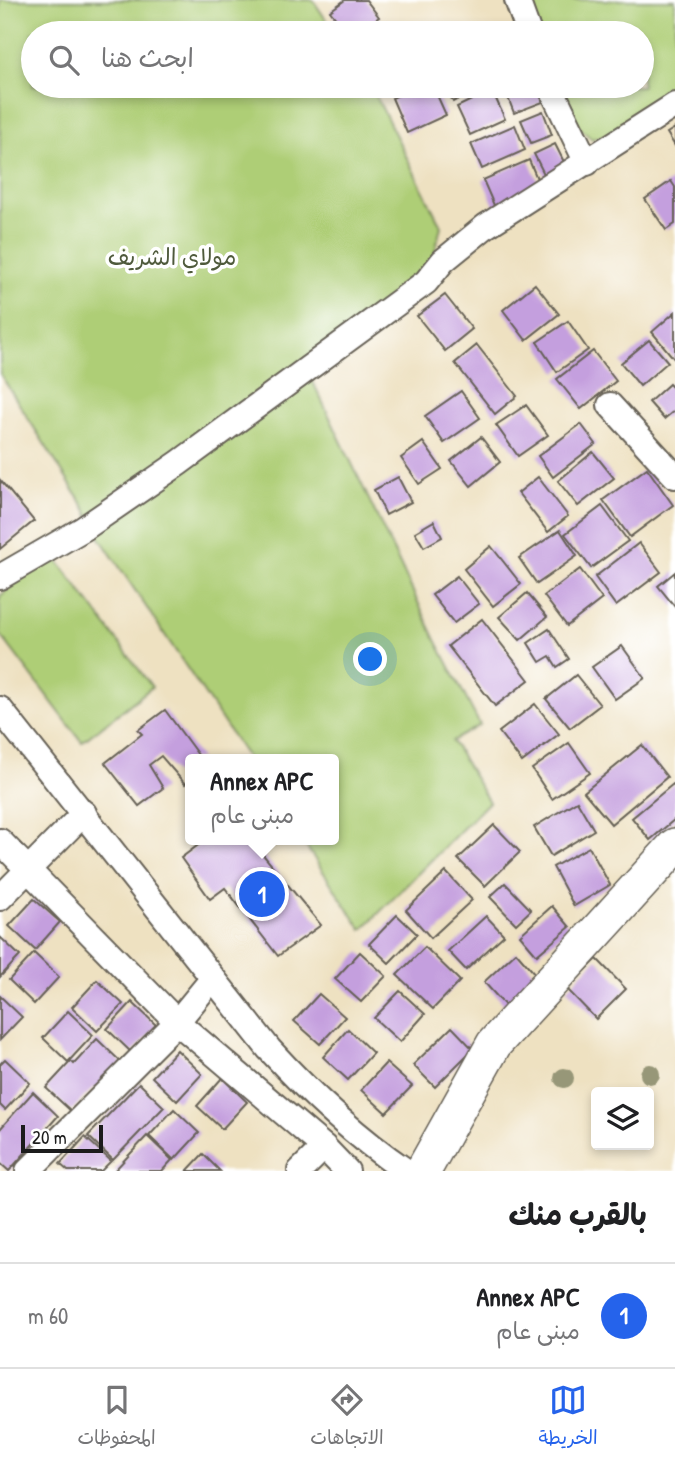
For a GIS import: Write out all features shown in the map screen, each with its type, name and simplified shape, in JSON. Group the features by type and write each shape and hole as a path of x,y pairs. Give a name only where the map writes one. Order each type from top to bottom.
{"street":[{"path":"517,0 525,21"},
{"path":"556,98 587,163"},
{"path":"0,578 83,529 179,463 426,282 443,261 486,226 675,105"},
{"path":"610,405 675,476"},
{"path":"0,709 269,1049 305,1089 379,1152 406,1171"},
{"path":"0,898 84,813"},
{"path":"0,841 177,1022 324,1147 347,1171"},
{"path":"423,1171 494,1044 675,846"},
{"path":"28,1171 177,1022 213,978"},
{"path":"300,1171 324,1147"}],"green space":[{"name":"مولاي الشريف","path":"0,0 313,0 327,21 21,21 21,98 377,98 441,226 435,252 422,275 312,380 436,640 480,725 452,741 489,802 362,930 305,845 339,845 339,754 245,754 94,529 87,511 0,374"},
{"path":"525,0 675,0 675,101 633,128 592,139 574,123 564,98 654,98 654,21 533,21"},
{"path":"52,553 152,687 82,742 0,634 0,596"}],"building":[{"path":"345,0 366,0 379,17 374,21 338,21 330,11"},
{"path":"392,98 438,98 446,115 407,133"},
{"path":"476,98 496,98 505,119 470,135 457,107"},
{"path":"508,98 542,98 543,102 514,113"},
{"path":"543,111 552,135 531,143 521,120"},
{"path":"515,125 525,150 482,169 471,144"},
{"path":"675,128 675,146 667,133"},
{"path":"555,144 567,168 546,178 534,154"},
{"path":"529,160 542,190 496,210 483,180"},
{"path":"671,181 675,187 675,224 666,230 645,199"},
{"path":"535,284 559,314 526,340 503,310"},
{"path":"445,295 472,329 445,351 417,316"},
{"path":"675,312 675,360 652,332"},
{"path":"568,321 588,350 557,372 537,342"},
{"path":"649,340 668,362 640,386 621,363"},
{"path":"477,345 517,396 495,414 455,363"},
{"path":"593,351 616,381 581,409 557,379"},
{"path":"669,384 675,390 675,410 664,419 649,402"},
{"path":"461,391 480,418 444,443 425,416"},
{"path":"526,405 548,435 518,456 496,425"},
{"path":"581,424 596,444 553,477 538,456"},
{"path":"481,437 500,462 471,486 451,461"},
{"path":"423,442 442,469 419,484 401,458"},
{"path":"593,452 614,478 578,506 558,481"},
{"path":"647,468 673,505 630,537 603,500"},
{"path":"398,477 411,502 386,515 374,490"},
{"path":"538,477 568,516 548,532 518,493"},
{"path":"0,480 34,521 0,549"},
{"path":"602,506 628,541 591,568 565,534"},
{"path":"434,521 442,537 424,547 415,532"},
{"path":"560,530 577,556 537,584 519,558"},
{"path":"639,543 661,572 616,606 595,577"},
{"path":"491,546 521,584 493,606 464,569"},
{"path":"580,569 602,599 567,626 544,596"},
{"path":"675,572 675,607 658,586"},
{"path":"457,576 479,604 454,623 432,595"},
{"path":"527,593 547,617 520,640 499,617"},
{"path":"482,619 529,680 495,706 448,646"},
{"path":"549,629 569,659 557,667 550,656 540,662 528,643"},
{"path":"622,646 645,678 615,699 592,667"},
{"path":"576,675 600,705 570,728 546,699"},
{"path":"535,704 559,734 522,762 499,732"},
{"path":"165,710 197,754 185,754 185,784 161,756 149,765 163,788 139,806 105,763 142,734 138,730"},
{"path":"569,743 590,773 552,799 532,769"},
{"path":"642,745 667,777 611,824 584,792"},
{"path":"673,784 675,819 650,840 632,818"},
{"path":"577,801 594,830 551,856 534,827"},
{"path":"494,825 520,852 485,886 458,859"},
{"path":"198,845 255,845 321,925 278,956 225,888 210,899 181,858"},
{"path":"589,847 610,885 574,906 553,867"},
{"path":"446,872 472,900 431,938 406,910"},
{"path":"505,883 531,910 516,924 490,897"},
{"path":"34,899 60,922 35,950 9,926"},
{"path":"552,906 570,927 537,955 520,935"},
{"path":"397,915 417,934 389,963 369,944"},
{"path":"486,916 504,935 466,970 448,951"},
{"path":"0,937 20,956 0,977"},
{"path":"425,947 460,981 433,1009 397,975"},
{"path":"360,952 386,976 361,1002 335,979"},
{"path":"516,952 542,982 510,1011 484,982"},
{"path":"34,953 59,977 34,1004 9,980"},
{"path":"597,959 626,989 596,1019 567,989"},
{"path":"97,980 123,1004 97,1031 72,1007"},
{"path":"400,991 425,1014 400,1042 374,1018"},
{"path":"319,994 345,1017 320,1044 294,1021"},
{"path":"0,996 22,1017 0,1040"},
{"path":"132,1002 157,1026 132,1053 107,1029"},
{"path":"68,1011 93,1035 68,1062 43,1038"},
{"path":"452,1027 473,1049 435,1087 413,1065"},
{"path":"348,1029 373,1053 348,1080 323,1057"},
{"path":"97,1039 122,1063 97,1090 94,1087 71,1111 46,1088 71,1061 74,1064"},
{"path":"177,1050 202,1074 177,1101 152,1077"},
{"path":"5,1059 30,1083 5,1110 0,1105 0,1064"},
{"path":"386,1063 412,1086 386,1113 361,1090"},
{"path":"222,1078 247,1102 222,1129 197,1106"},
{"path":"139,1083 164,1107 113,1160 88,1136"},
{"path":"33,1092 58,1116 9,1171 0,1163 0,1129"},
{"path":"174,1109 199,1133 174,1160 149,1136"},
{"path":"147,1136 172,1160 162,1171 114,1171"},
{"path":"85,1137 111,1161 101,1171 68,1171 60,1164"},
{"path":"203,1154 220,1171 187,1171"}],"place":[{"name":"Annex APC","path":"262,894"}]}
